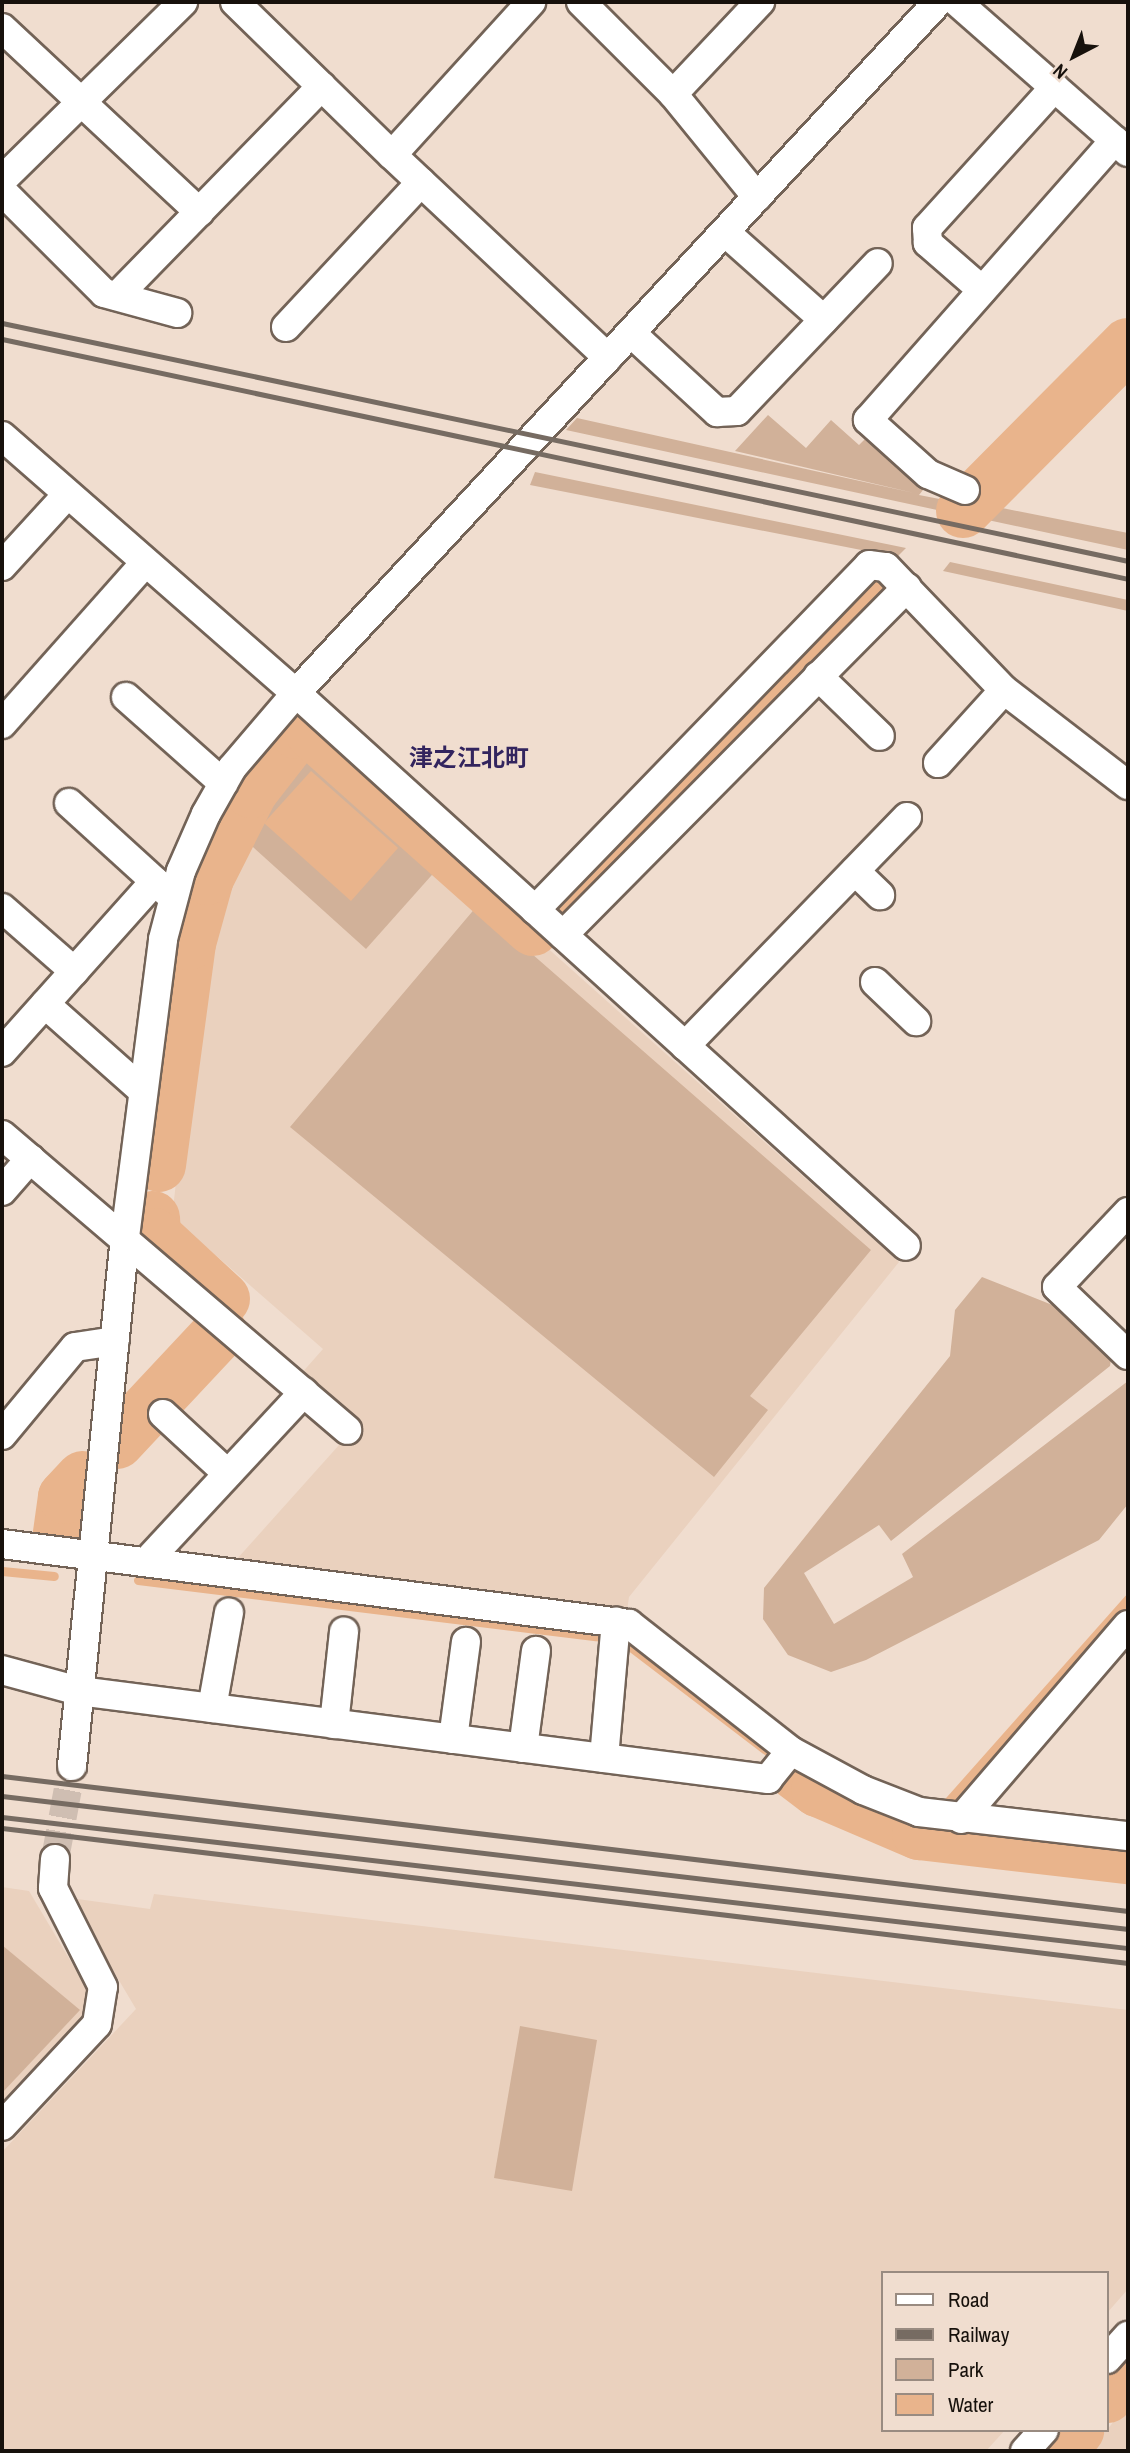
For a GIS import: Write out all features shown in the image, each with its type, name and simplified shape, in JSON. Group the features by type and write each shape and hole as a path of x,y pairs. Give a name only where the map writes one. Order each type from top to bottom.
{"street":[{"path":"2,180 183,2"},
{"path":"235,2 392,155 608,358"},
{"path":"392,155 531,2"},
{"path":"581,2 673,94 757,197"},
{"path":"673,94 761,2"},
{"path":"2,1052 74,971 164,890 181,871 223,783 296,693 938,2"},
{"path":"957,2 1122,146 982,290 868,420 928,474 965,490"},
{"path":"2,28 200,212"},
{"path":"117,296 322,86"},
{"path":"982,290 928,243 927,228 1055,87"},
{"path":"286,327 421,182"},
{"path":"2,191 104,293 177,313"},
{"path":"725,232 824,320"},
{"path":"631,333 717,412 737,411 878,262"},
{"path":"2,436 66,495 296,693 906,1246"},
{"path":"2,566 66,495"},
{"path":"2,724 145,563"},
{"path":"535,910 869,565 886,567 1004,690 1125,775"},
{"path":"563,935 731,762 907,587"},
{"path":"818,676 880,736"},
{"path":"938,763 1004,690"},
{"path":"126,697 223,783"},
{"path":"702,736 731,762"},
{"path":"69,803 164,890 163,939 125,1237 91,1553 72,1766"},
{"path":"685,1046 907,817"},
{"path":"855,871 880,895"},
{"path":"2,908 74,971"},
{"path":"875,982 916,1021"},
{"path":"45,1004 142,1090"},
{"path":"2,1135 125,1237 346,1430"},
{"path":"2,1191 30,1159"},
{"path":"1128,1212 1057,1287 1128,1355"},
{"path":"2,1436 75,1347 115,1341"},
{"path":"148,1560 304,1392"},
{"path":"163,1414 228,1474"},
{"path":"2,1544 148,1560 629,1624 671,1653 791,1751 919,1812 961,1819 1128,1836"},
{"path":"212,1708 229,1613"},
{"path":"604,1758 615,1622"},
{"path":"961,1819 1128,1625"},
{"path":"334,1724 344,1632"},
{"path":"453,1739 466,1642"},
{"path":"523,1748 536,1651"},
{"path":"2,1670 79,1692 768,1779 791,1751"},
{"path":"2,2126 97,2024 103,1987 53,1888 55,1859"},
{"path":"1109,2357 1128,2336"},
{"path":"1026,2451 1042,2432"}],"shaded area":[{"path":"309,735 899,1262 629,1597 627,1611 236,1560 357,1425 300,1375 323,1349 172,1217 190,1062 181,1061 194,943 234,830 298,737"},
{"path":"2,1887 29,1891 89,1992 87,2017 2,2107"},
{"path":"154,1894 1128,2010 1128,2289 1109,2311 1109,2271 881,2271 881,2432 1003,2432 986,2451 2,2451 2,2152 136,2009 70,1898 150,1909"},
{"path":"1128,2403 1128,2451 1084,2451 1105,2432 1109,2432 1109,2427"}],"green space":[{"path":"768,415 806,448 831,420 859,445 866,438 923,490 919,495 960,503 951,513 566,430 577,418 914,493 735,451"},
{"path":"535,472 906,548 897,557 530,485"},
{"path":"982,504 1128,533 1128,550 969,516"},
{"path":"950,562 1128,600 1128,611 943,571"},
{"path":"309,735 447,858 366,949 234,830 260,790"},
{"path":"477,906 871,1250 750,1396 768,1410 714,1477 290,1127"},
{"path":"982,1277 1070,1312 1112,1353 1110,1366 891,1541 879,1525 804,1573 834,1624 913,1577 902,1554 1128,1381 1128,1504 1099,1540 866,1660 831,1672 788,1655 763,1619 764,1588 950,1356 955,1310"},
{"path":"2,1945 80,2010 2,2093"},
{"path":"520,2026 597,2040 572,2191 494,2178"}],"water":[{"path":"311,771 398,848 351,901 264,823"}],"waterway":[{"path":"963,511 1128,345"},
{"path":"737,734 879,586"},
{"path":"159,1165 189,943 207,878 251,791 297,732 312,732 533,929"},
{"path":"561,913 707,766"},
{"path":"153,1218 154,1235 223,1299"},
{"path":"117,1442 220,1332"},
{"path":"59,1540 65,1497 83,1478"},
{"path":"2,1571 54,1576"},
{"path":"138,1580 596,1636 628,1645 779,1760"},
{"path":"945,1805 1128,1599"},
{"path":"790,1769 818,1790 919,1833 1128,1857"},
{"path":"1109,2394 1128,2372"},
{"path":"1059,2451 1075,2432"}],"tunnel":[{"path":"55,1859 72,1766"}],"railway":[{"path":"2,323 1128,561"},
{"path":"2,339 1128,579"},
{"path":"2,1776 1128,1911"},
{"path":"2,1796 1128,1929"},
{"path":"2,1817 1128,1948"},
{"path":"2,1828 1128,1963"}],"district":[{"name":"津之江北町","path":"469,758"}]}
